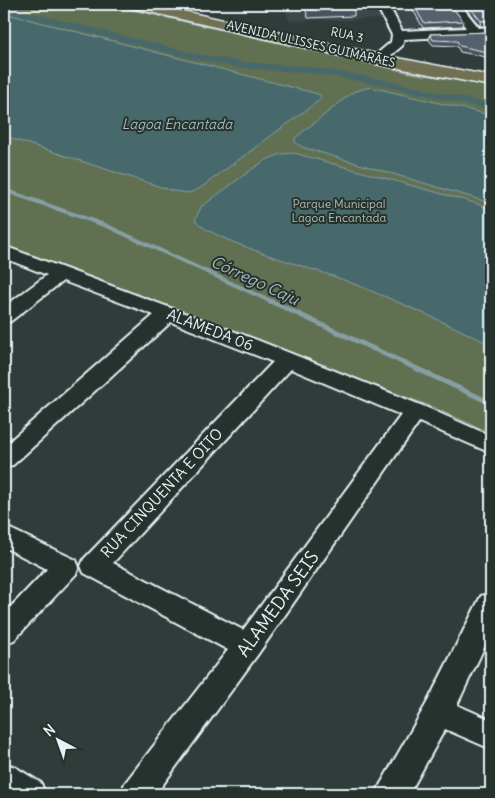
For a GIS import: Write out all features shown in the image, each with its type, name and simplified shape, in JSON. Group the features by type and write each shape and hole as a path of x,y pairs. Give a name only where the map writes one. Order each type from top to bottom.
{"main road":[{"name":"AVENIDA ULISSES GUIMARÃES","path":"132,4 386,47 491,81"},
{"name":"AVENIDA ULISSES GUIMARÃES","path":"162,4 481,66"},
{"path":"386,47 414,50"}],"street":[{"path":"382,4 386,47 491,31"},
{"path":"454,4 475,32"},
{"name":"ALAMEDA 06","path":"4,252 287,360 415,411 491,445"},
{"path":"4,317 62,273"},
{"path":"4,459 167,314"},
{"name":"RUA CINQUENTA E OITO","path":"248,646 94,566 287,360"},
{"name":"ALAMEDA SEIS","path":"137,794 248,646 415,411"},
{"path":"4,536 66,567 4,632"},
{"path":"391,794 439,711 491,604"},
{"path":"439,711 491,735"},
{"path":"4,778 29,794"}],"shaded area":[{"path":"284,4 377,4 385,19 289,21"},
{"path":"390,4 449,4 467,30 404,32"}],"green space":[{"name":"Parque Municipal Lagoa Encantada","path":"4,4 106,4 411,73 491,85 491,433 430,406 4,246"}],"water":[{"name":"Lagoa Encantada","path":"4,13 314,93 320,95 321,99 199,189 189,193 173,191 4,136"},
{"path":"370,87 491,115 491,203 302,147 295,142 295,138 353,92"},
{"name":"Lagoa Encantada","path":"294,153 475,203 491,210 491,345 421,312 349,282 243,246 205,228 195,220 201,207 255,167 281,154"}],"building":[{"path":"306,4 352,4 354,9 308,10"},
{"path":"413,4 450,4 463,21 424,23"},
{"path":"467,4 491,4 491,20 481,21"},
{"path":"491,32 491,53 460,46 457,41 433,40 430,34"}],"waterway":[{"path":"4,9 197,57 242,65 310,70 376,81 491,107"},
{"name":"Córrego Caju","path":"4,190 107,226 270,301"},
{"name":"Córrego Caju","path":"268,300 491,403"}]}
